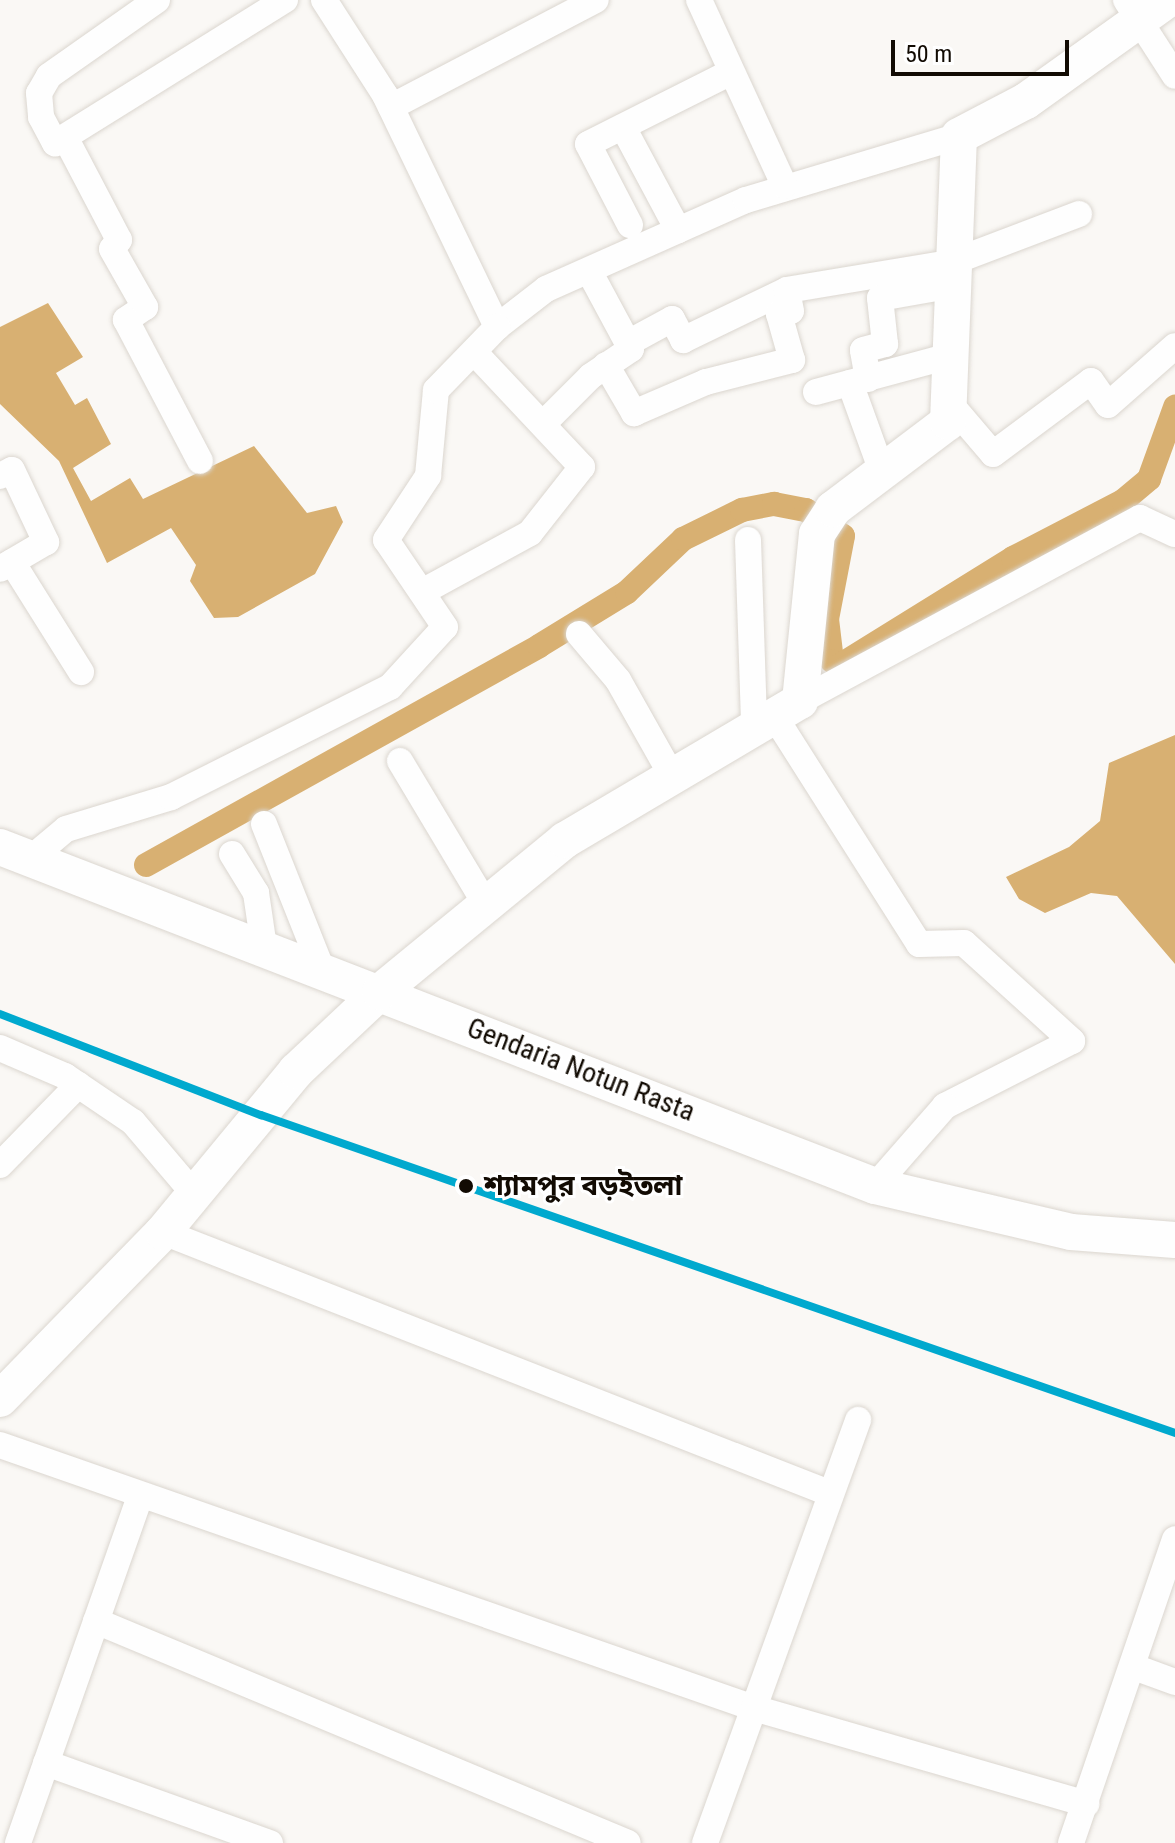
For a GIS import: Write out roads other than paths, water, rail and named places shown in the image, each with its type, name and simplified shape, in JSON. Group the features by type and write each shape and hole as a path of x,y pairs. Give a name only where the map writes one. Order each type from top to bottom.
{"main road":[{"path":"0,1394 163,1232 296,1071 380,992 565,840 776,713 825,521 937,434 952,406 949,275 959,136 1026,101 1144,7"},
{"name":"Gendaria Notun Rasta","path":"14,853 320,965 380,992 875,1186 1071,1232 1175,1240"}],"street":[{"path":"157,0 49,76 39,93 41,117 55,143 285,0"},
{"path":"324,0 391,107 497,327"},
{"path":"391,107 596,0"},
{"path":"699,0 784,185"},
{"path":"1144,7 1175,76"},
{"path":"630,225 588,144 731,72"},
{"path":"623,127 678,230"},
{"path":"14,853 66,829 171,797 390,687 445,627 386,540 428,476 436,390 476,354 497,327 546,289 590,273 678,230 784,185 959,136"},
{"path":"65,137 145,307 126,320 200,461"},
{"path":"883,474 859,381 863,350 885,344 880,298 949,275 1079,214"},
{"path":"543,424 606,365 631,349 590,273"},
{"path":"628,343 672,319 683,340 787,290 949,275"},
{"path":"606,365 634,413 706,382 792,360 779,314 791,311 787,290"},
{"path":"952,406 993,454 1091,381 1108,405 1175,346"},
{"path":"422,592 495,556 555,508 582,467 476,354"},
{"path":"816,392 953,355"},
{"path":"0,476 12,470 46,542 6,565 81,672"},
{"path":"776,713 1140,518 1175,534"},
{"path":"748,540 776,713 919,944 964,943 1072,1041 945,1106 875,1186"},
{"path":"579,634 618,680 671,774"},
{"path":"400,761 485,903"},
{"path":"264,824 320,965"},
{"path":"232,854 256,893 264,947"},
{"path":"0,1048 78,1085 133,1122 195,1195"},
{"path":"0,1165 78,1085"},
{"path":"163,1232 829,1493"},
{"path":"705,1843 829,1493 858,1420"},
{"path":"0,1445 754,1708 1086,1804"},
{"path":"18,1843 140,1496"},
{"path":"1071,1843 1134,1667 1175,1539"},
{"path":"96,1621 628,1843"},
{"path":"1134,1667 1175,1682"},
{"path":"46,1763 270,1843"}],"waterway":[{"path":"146,865 539,646 627,592 683,539 742,510 774,504 806,510 843,536 827,619 832,661 839,666 1013,558 1123,501 1149,479 1175,407"}],"place":[{"name":"শ্যামপুর বড়ইতলা","path":"466,1186"}]}
